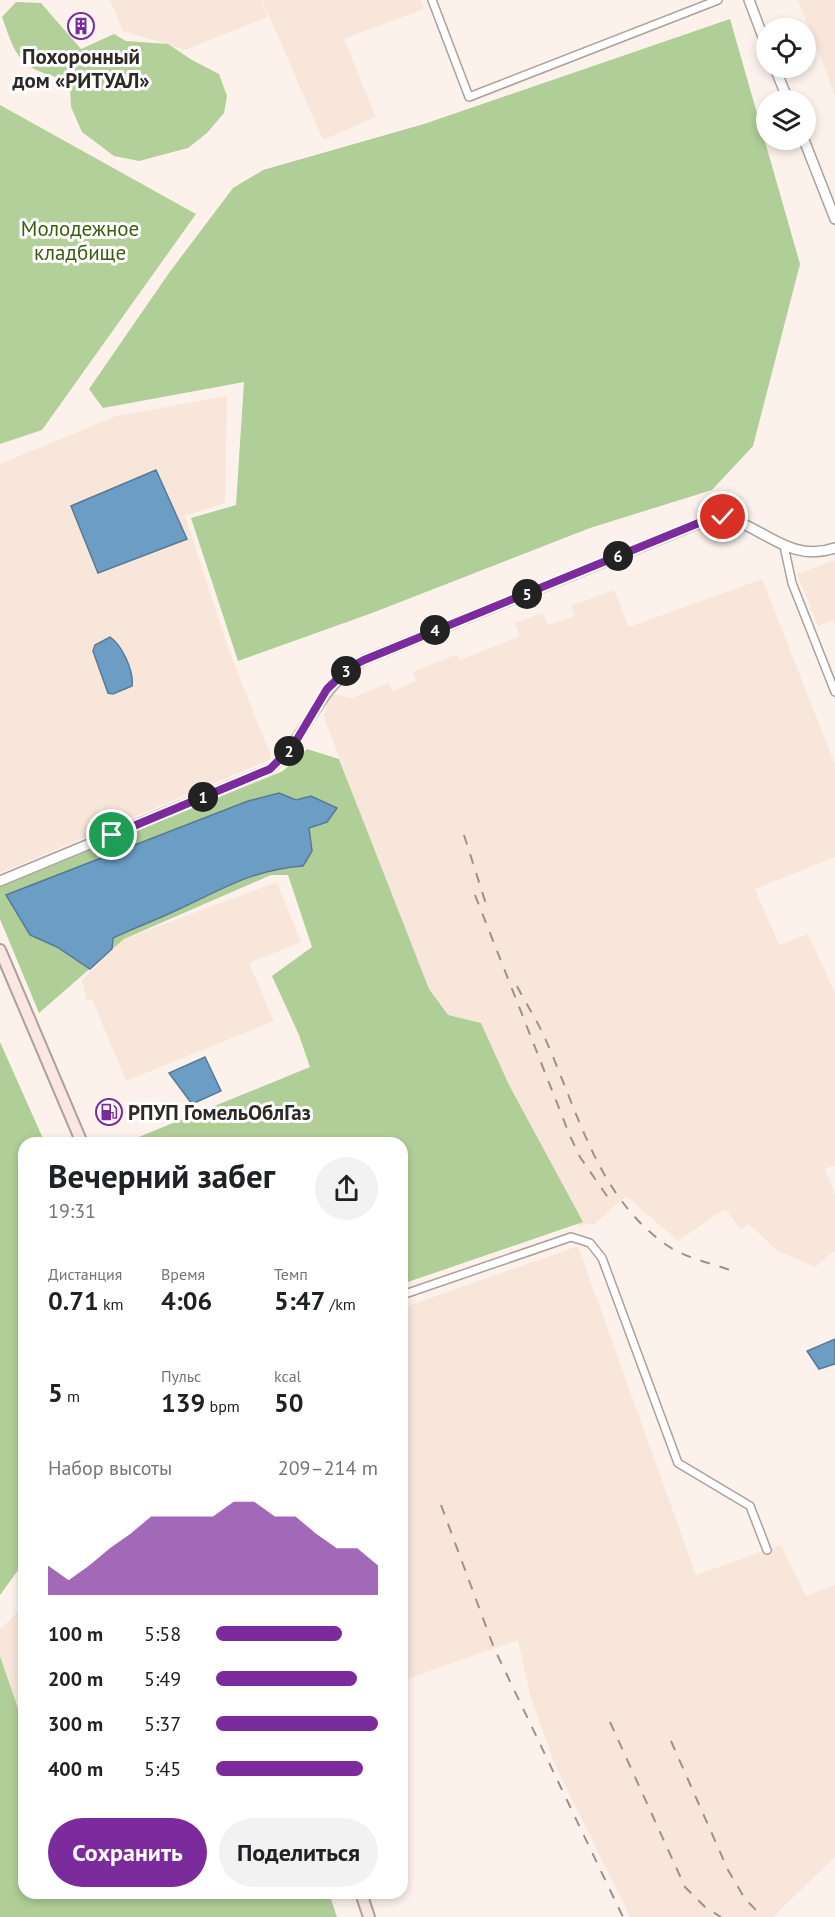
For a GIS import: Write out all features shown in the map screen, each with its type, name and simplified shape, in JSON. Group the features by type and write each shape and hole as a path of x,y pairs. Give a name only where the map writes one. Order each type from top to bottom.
{"main road":[{"path":"0,950 79,1137"},
{"path":"363,1899 369,1917"}],"street":[{"path":"432,0 469,97 718,0"},
{"path":"749,0 756,19"},
{"path":"808,150 835,219"},
{"path":"0,881 270,769 293,746 332,683 349,668 364,660 714,518 723,517 737,521 784,546 814,552 835,548"},
{"path":"784,546 792,583 835,692"},
{"path":"408,1293 571,1237 590,1243 602,1258 678,1463 750,1506 767,1550"}],"shaded area":[{"path":"110,0 261,0 268,17 185,50 123,31"},
{"path":"262,0 421,0 424,9 344,39 376,117 323,140"},
{"path":"798,0 835,0 835,96 816,46 816,18 805,18"},
{"path":"227,396 225,503 185,516 228,648 272,759 0,873 0,464 116,416"},
{"path":"835,560 835,625 833,620 818,626 797,574"},
{"path":"762,579 835,764 835,857 755,889 779,945 808,934 835,993 835,1165 825,1169 835,1195 835,1251 815,1267 776,1250 748,1223 741,1230 725,1209 678,1241 626,1196 594,1225 590,1223 580,1227 573,1221 442,1032 323,714 333,694 352,698 389,683 393,691 416,681 413,672 457,654 460,660 520,636 515,623 543,613 547,625 574,616 571,606 614,590 629,627"},
{"path":"277,882 301,942 249,963 274,1021 126,1081 92,999 87,1001 82,980 124,939"},
{"path":"578,1246 696,1575 781,1545 806,1596 835,1585 835,1857 773,1917 630,1917 555,1765 530,1695 518,1640 408,1679 408,1306"},
{"path":"18,1612 18,1708 0,1656 0,1629"}],"green space":[{"path":"16,2 41,3 81,49 114,34 126,41 168,44 219,74 227,96 224,113 207,133 188,148 139,161 114,156 82,132 71,107 70,86 60,79 32,68 19,56 2,17"},
{"path":"730,19 756,110 756,150 767,150 800,264 753,446 712,490 590,528 372,613 238,661 191,518 236,505 244,382 103,408 89,389 169,273 233,188 263,170 424,124"},
{"name":"Молодежное кладбище","path":"0,105 196,214 42,430 0,444"},
{"path":"307,749 339,759 429,989 448,1015 481,1023 509,1085 583,1222 408,1282 408,1137 139,1137 310,1067 299,1035 272,976 312,947 288,875 271,875 124,939 39,1013 0,919 0,887 283,771"},
{"path":"0,1042 42,1137 18,1137 18,1570 0,1595"},
{"path":"0,1656 18,1708 18,1899 331,1899 337,1917 0,1917"}],"water":[{"path":"156,470 187,539 98,573 71,506"},
{"path":"110,637 123,652 132,680 132,686 113,694 108,693 93,651 95,645"},
{"path":"279,793 296,800 311,796 337,808 327,822 309,828 312,851 303,866 252,876 113,938 112,949 90,969 57,947 30,935 6,895 248,801"},
{"path":"205,1057 221,1091 192,1104 169,1073"},
{"path":"835,1339 835,1364 819,1369 807,1351"}],"railway":[{"path":"464,835 486,904"},
{"path":"475,895 570,1136 580,1157 609,1199"},
{"path":"517,986 543,1034 590,1148 621,1200 641,1224 665,1244 690,1257 733,1271"},
{"path":"441,1505 494,1648 623,1917"},
{"path":"610,1722 685,1887 705,1907 721,1917"},
{"path":"671,1741 728,1870 745,1899 763,1917"}],"place":[{"name":"Похоронный дом «РИТУАЛ»","path":"81,26"},
{"name":"РПУП ГомельОблГаз","path":"109,1112"}],"route":[{"path":"112,835 270,769 293,746 327,689 349,668 364,660 706,520 723,517"}]}
